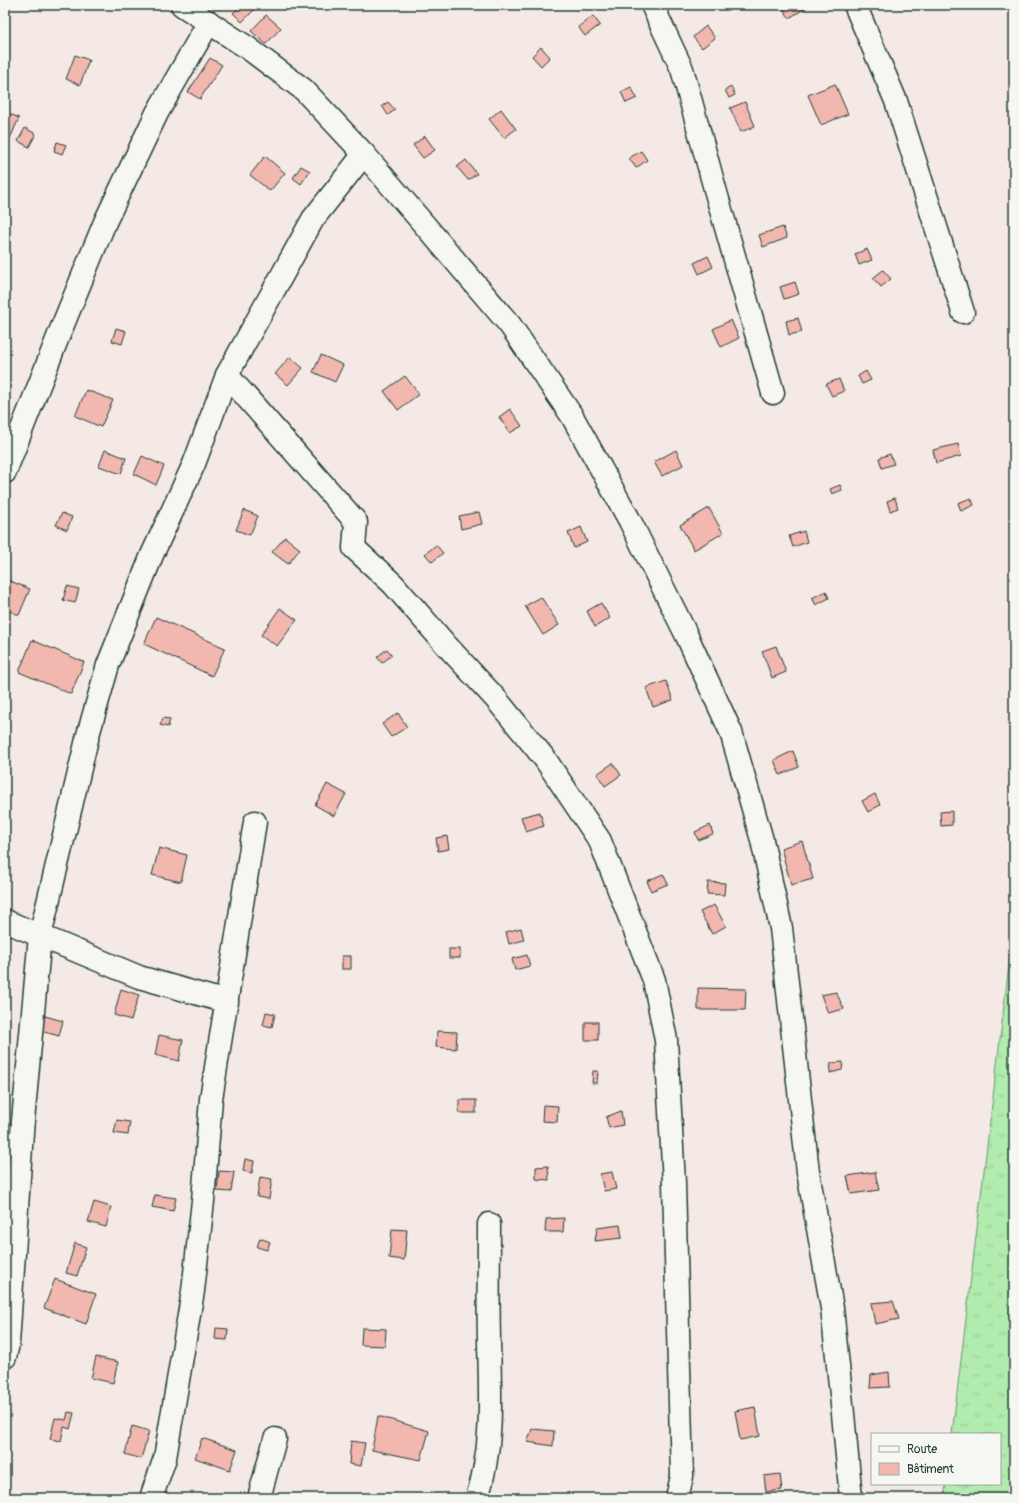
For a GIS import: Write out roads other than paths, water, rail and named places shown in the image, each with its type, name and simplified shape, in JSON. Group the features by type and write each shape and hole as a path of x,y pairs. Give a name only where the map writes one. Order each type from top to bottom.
{"street":[{"path":"182,5 248,48 304,90 364,154 510,325 572,416 630,521 686,634 731,732 762,840 781,928 808,1172 832,1308 850,1498"},
{"path":"652,5 682,69 773,393"},
{"path":"855,5 896,101 962,312"},
{"path":"5,472 105,222 157,113 209,22"},
{"path":"5,1357 8,1344 22,1132 40,936 83,757 108,665 152,555 194,464 227,375 313,219 364,154"},
{"path":"227,375 356,522 354,548 393,584 496,699 545,759 600,841 627,907 654,980 666,1040 674,1183 682,1476 677,1498"},
{"path":"151,1498 165,1458 193,1291 203,1201 211,1099 256,822"},
{"path":"5,921 139,977 227,1002"},
{"path":"477,1498 484,1477 490,1425 489,1224"},
{"path":"259,1498 275,1439"}]}
